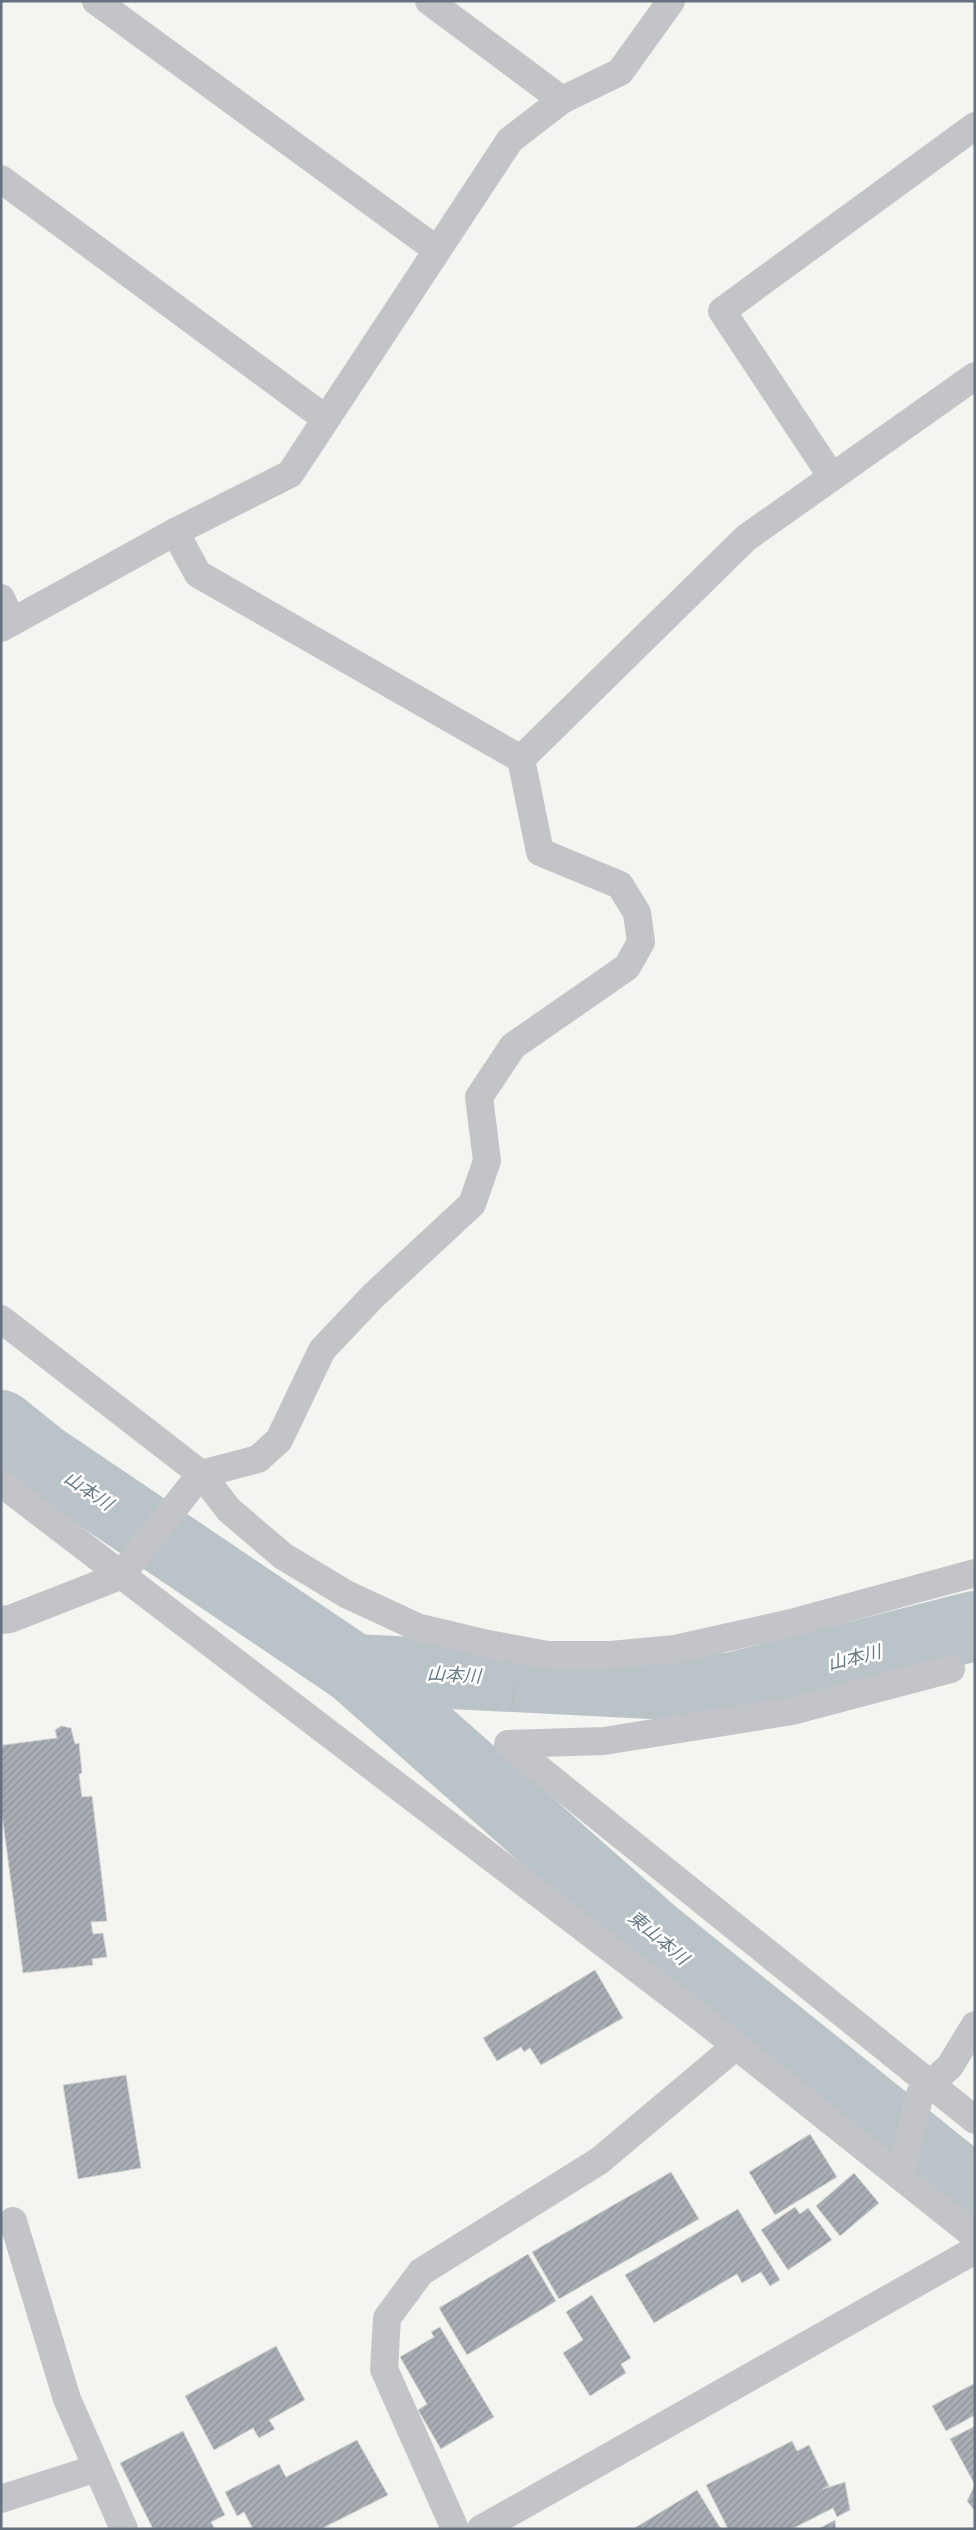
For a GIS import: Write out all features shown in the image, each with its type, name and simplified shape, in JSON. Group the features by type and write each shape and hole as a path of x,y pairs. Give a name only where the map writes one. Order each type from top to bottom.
{"street":[{"path":"96,1 437,250"},
{"path":"429,1 562,100"},
{"path":"5,616 290,474 510,140 562,100 620,72 671,1"},
{"path":"832,477 722,311 975,126"},
{"path":"1,178 326,419"},
{"path":"521,758 746,538 975,376"},
{"path":"1,1620 10,1619 120,1576 201,1474 258,1459 279,1440 322,1350 373,1296 472,1204 486,1161 479,1097 513,1046 627,968 641,942 637,913 620,885 540,852 521,758 198,574 175,532"},
{"path":"1,1319 201,1474 229,1510 283,1556 346,1594 417,1627 548,1655 611,1655 675,1649 791,1623 975,1573"},
{"path":"1,1483 736,2046 975,2236"},
{"path":"508,1744 604,1741 792,1711 951,1669"},
{"path":"508,1744 925,2090 975,2120"},
{"path":"900,2176 925,2090 950,2066 975,2025"},
{"path":"455,2529 384,2369 387,2318 421,2272 599,2161 736,2046"},
{"path":"13,2221 67,2399 124,2529"},
{"path":"481,2529 975,2250"},
{"path":"1,2499 97,2468"}],"path":[{"path":"508,1744 518,1650"}],"building":[{"path":"61,1726 71,1728 75,1744 79,1743 82,1773 79,1774 82,1797 92,1796 107,1921 91,1922 93,1934 103,1933 107,1957 92,1959 93,1965 23,1973 1,1807 1,1749 3,1745 57,1738 55,1730"},
{"path":"595,1970 623,2018 541,2065 530,2048 524,2052 521,2047 497,2061 483,2038"},
{"path":"126,2075 141,2168 78,2179 63,2085"},
{"path":"810,2134 837,2177 775,2215 749,2172"},
{"path":"671,2172 699,2219 559,2299 532,2252"},
{"path":"854,2173 879,2203 840,2236 816,2206"},
{"path":"795,2207 800,2214 808,2208 832,2240 788,2270 761,2230"},
{"path":"738,2209 780,2280 770,2286 761,2272 742,2283 737,2274 654,2323 625,2275"},
{"path":"528,2254 556,2301 467,2355 439,2308"},
{"path":"592,2295 631,2358 621,2364 626,2373 590,2396 563,2353 583,2340 566,2312"},
{"path":"440,2327 494,2417 441,2449 418,2410 427,2404 400,2357 434,2337 431,2332"},
{"path":"276,2346 305,2400 269,2420 275,2429 259,2438 253,2428 214,2450 185,2396"},
{"path":"975,2383 975,2415 946,2431 932,2406"},
{"path":"975,2426 975,2485 950,2439"},
{"path":"183,2431 225,2515 211,2522 215,2529 153,2529 120,2463"},
{"path":"357,2440 388,2495 321,2529 253,2529 244,2512 237,2516 225,2492 279,2464 286,2477"},
{"path":"792,2441 797,2451 809,2445 829,2486 823,2489 845,2482 850,2510 837,2517 833,2508 792,2529 728,2529 706,2485"},
{"path":"975,2485 975,2511 967,2501"},
{"path":"697,2490 721,2529 633,2529"},
{"path":"835,2520 836,2529 818,2529"}],"waterway":[{"name":"東山本川","path":"1,1425 42,1458 354,1669 654,1934 975,2192"},
{"name":"山本川","path":"354,1669 730,1688 975,1626"}]}
